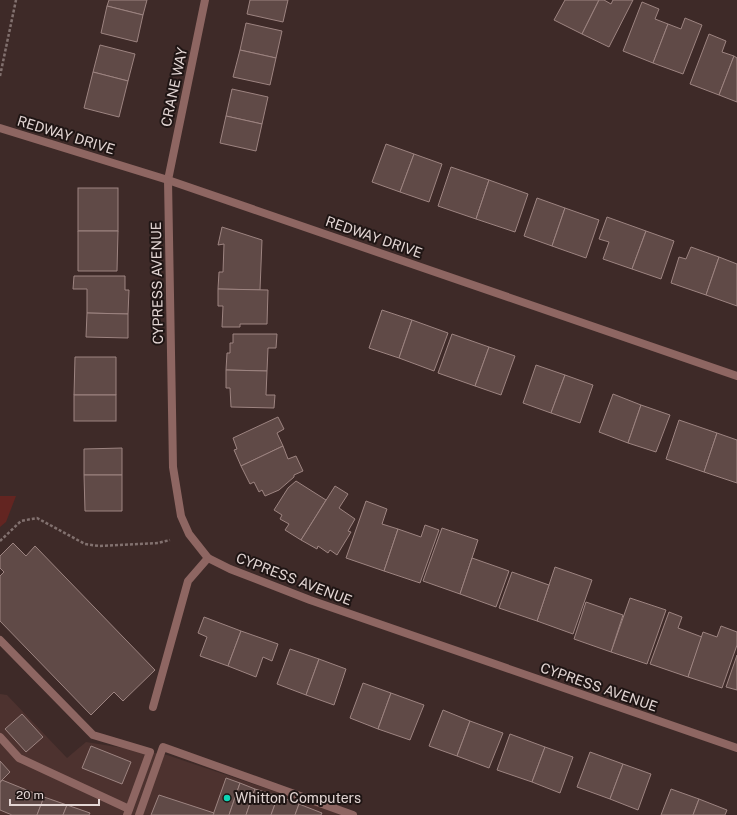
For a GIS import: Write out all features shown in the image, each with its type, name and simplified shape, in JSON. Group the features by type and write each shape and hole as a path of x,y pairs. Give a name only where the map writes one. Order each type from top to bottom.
{"street":[{"name":"CRANE WAY","path":"168,180 205,0"},
{"name":"REDWAY DRIVE","path":"0,128 168,180 737,376"},
{"name":"CYPRESS AVENUE","path":"168,180 173,467 181,516 189,534 208,558 230,570 310,600 737,748"},
{"path":"153,707 188,582 208,558"},
{"path":"0,640 93,735 150,752 128,812 19,758 0,737"},
{"path":"139,815 163,747 353,815"}],"path":[{"path":"0,76 16,0"},
{"path":"0,541 21,521 37,518 85,544 98,546 158,543 189,534"}],"shaded area":[{"path":"0,496 16,496 6,522 0,527"},
{"path":"0,694 7,695 67,758 86,742 167,755 345,815 0,815"}],"building":[{"path":"109,0 147,0 143,15 107,6"},
{"path":"250,0 288,0 283,22 247,14"},
{"path":"565,0 599,0 582,34 554,20"},
{"path":"599,0 604,0 611,4 613,0 633,0 609,47 582,34"},
{"path":"642,2 659,9 655,19 668,24 653,63 623,51"},
{"path":"107,6 143,15 137,42 101,33"},
{"path":"685,18 702,25 683,74 653,63 668,24 681,29"},
{"path":"246,23 282,31 276,58 240,50"},
{"path":"709,34 726,41 722,52 734,56 719,95 690,84"},
{"path":"100,45 135,54 128,81 93,72"},
{"path":"240,50 276,58 270,85 233,77"},
{"path":"734,56 737,58 737,102 719,95"},
{"path":"93,72 128,81 119,117 84,108"},
{"path":"232,89 268,97 262,124 226,116"},
{"path":"226,116 262,124 256,151 220,143"},
{"path":"386,144 414,154 400,192 372,182"},
{"path":"414,154 442,164 429,202 400,192"},
{"path":"451,167 489,180 476,219 438,206"},
{"path":"489,180 528,194 515,232 476,219"},
{"path":"78,188 118,188 118,231 78,231"},
{"path":"537,198 565,208 552,246 524,236"},
{"path":"565,208 599,220 586,258 552,246"},
{"path":"607,217 646,231 632,269 603,259 609,242 599,239"},
{"path":"222,227 262,240 260,290 218,289 219,272 223,272 224,244 218,245"},
{"path":"78,231 118,231 117,271 78,271"},
{"path":"646,231 674,241 661,279 632,269"},
{"path":"691,247 719,257 706,295 671,283 679,257 686,259"},
{"path":"719,257 737,264 737,306 706,295"},
{"path":"74,276 125,276 125,290 129,290 128,314 87,313 87,289 73,289"},
{"path":"218,289 268,290 267,324 240,324 240,327 222,327 223,306 218,306"},
{"path":"382,310 412,320 399,358 369,348"},
{"path":"87,313 128,314 128,338 86,337"},
{"path":"412,320 448,333 434,371 399,358"},
{"path":"233,334 277,334 276,348 268,348 267,371 226,370 227,353 230,353 230,343 233,343"},
{"path":"452,334 489,347 475,386 438,373"},
{"path":"489,347 515,356 501,395 475,386"},
{"path":"75,357 116,357 116,395 74,395"},
{"path":"536,365 565,375 551,413 523,403"},
{"path":"226,370 267,371 266,395 275,395 274,408 231,407 230,388 226,388"},
{"path":"565,375 593,385 580,423 551,413"},
{"path":"613,394 641,405 628,443 599,432"},
{"path":"74,395 116,395 116,421 74,421"},
{"path":"641,405 670,415 656,452 628,443"},
{"path":"278,417 284,429 277,433 283,446 241,466 234,450 237,449 233,438"},
{"path":"679,420 717,433 704,472 666,459"},
{"path":"717,433 737,440 737,483 704,472"},
{"path":"283,446 288,459 296,456 303,471 294,475 294,477 279,490 265,496 262,490 259,492 254,482 250,484 241,466"},
{"path":"122,448 122,475 84,475 84,449"},
{"path":"84,475 122,475 122,511 85,511"},
{"path":"296,481 326,500 301,540 285,530 289,524 280,519 282,515 274,510 288,488"},
{"path":"335,486 348,494 339,508 355,519 348,531 351,532 337,555 330,550 328,553 318,546 317,549 301,540"},
{"path":"366,501 387,509 382,524 398,529 384,571 346,558"},
{"path":"425,525 439,530 420,583 384,571 398,529 421,537"},
{"path":"442,528 478,540 460,594 423,581"},
{"path":"13,543 26,556 35,546 155,670 123,701 114,692 91,715 0,621 0,576 4,572 0,568 0,556"},
{"path":"472,558 509,571 496,607 460,594"},
{"path":"555,567 592,580 573,634 537,621"},
{"path":"512,572 549,585 537,621 499,608"},
{"path":"630,598 666,610 647,664 611,652"},
{"path":"586,602 623,615 611,652 574,639"},
{"path":"669,612 682,617 678,628 702,637 688,677 650,664"},
{"path":"204,617 241,631 228,666 200,656 207,637 198,633"},
{"path":"721,626 737,632 737,645 722,688 688,677 703,632 717,637"},
{"path":"241,631 278,644 272,661 263,657 256,677 228,666"},
{"path":"290,649 319,659 306,695 277,684"},
{"path":"737,655 737,690 726,687"},
{"path":"319,659 346,669 334,705 306,695"},
{"path":"363,683 391,693 378,729 350,718"},
{"path":"391,693 424,705 410,740 378,729"},
{"path":"443,710 470,721 457,756 429,746"},
{"path":"22,714 43,737 26,752 5,729"},
{"path":"470,721 503,733 489,768 457,756"},
{"path":"510,734 545,747 532,782 497,770"},
{"path":"91,746 131,762 122,784 82,768"},
{"path":"545,747 573,757 560,793 532,782"},
{"path":"590,752 623,764 610,799 577,787"},
{"path":"0,761 10,772 0,782"},
{"path":"623,764 651,774 638,810 610,799"},
{"name":"Whitton Computers","path":"226,778 240,783 229,815 213,815"},
{"path":"2,780 44,797 37,815 12,815 0,810 0,783"},
{"path":"240,783 255,789 246,815 229,815"},
{"path":"255,789 278,796 271,815 246,815"},
{"path":"671,789 699,799 693,815 661,815"},
{"path":"159,795 214,813 213,815 151,815"},
{"path":"278,796 299,804 295,815 271,815"},
{"path":"44,797 67,805 63,815 37,815"},
{"path":"699,799 727,810 725,815 693,815"},
{"path":"299,804 322,813 321,815 295,815"},
{"path":"67,805 90,813 89,815 63,815"}],"place":[{"name":"Whitton Computers","path":"227,798"}]}
